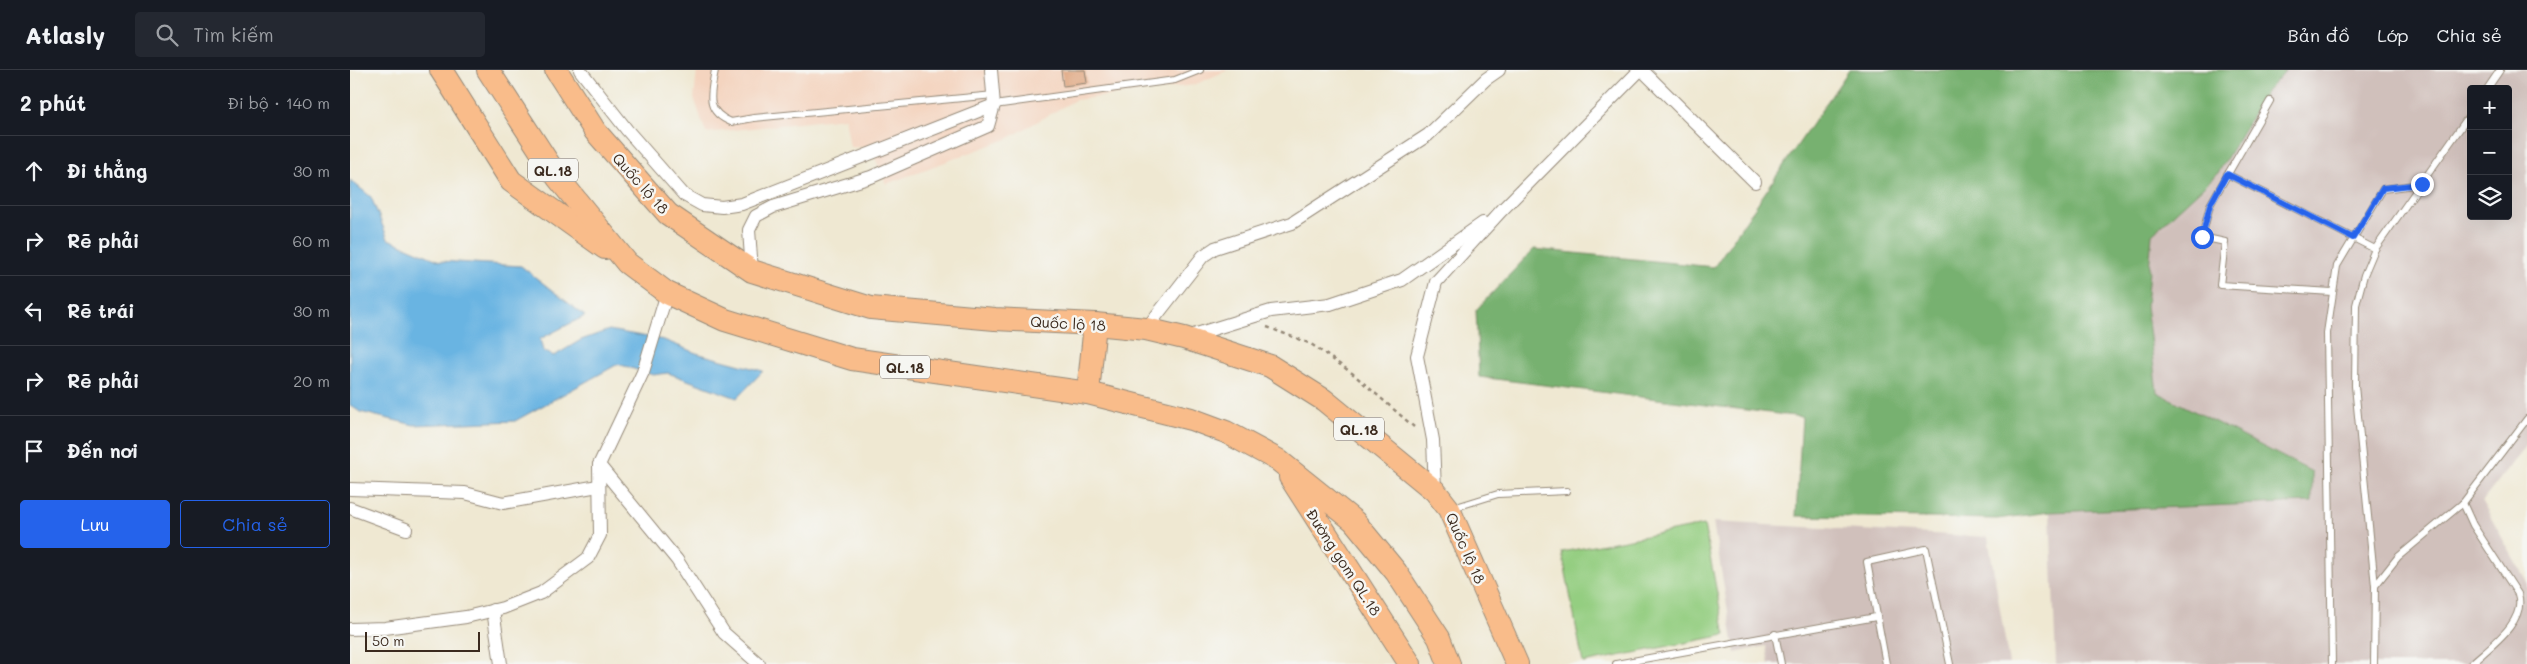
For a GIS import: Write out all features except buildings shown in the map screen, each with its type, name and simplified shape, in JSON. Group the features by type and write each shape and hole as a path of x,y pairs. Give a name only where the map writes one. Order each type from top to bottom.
{"highway":[{"path":"441,70 511,181 626,263"},
{"name":"QL.18","path":"488,70 558,178 626,263 667,293 726,320 852,359 1088,393 1191,419 1226,432 1278,460 1354,521 1396,572 1439,638 1448,664"},
{"name":"Quốc lộ 18","path":"556,70 595,131 668,214 752,271 871,308 995,319 1095,324 1146,329 1184,338 1270,366 1324,400 1436,491 1449,509 1518,664"},
{"path":"1088,393 1095,324"},
{"name":"Đường gom QL.18","path":"1278,460 1410,664"}],"street":[{"path":"580,70 627,130 684,195 702,205 722,207 742,204 994,100"},
{"path":"752,271 749,230 756,216 773,207 871,177 988,126 994,100 991,70"},
{"path":"1146,329 1203,256 1215,248 1292,223 1428,135 1486,79 1498,70"},
{"path":"1436,491 1433,440 1417,356 1436,282 1501,210 1641,70 1755,182"},
{"path":"1184,338 1271,311 1330,304 1402,280 1501,210"},
{"path":"350,629 385,628 466,616 492,610 541,593 588,558 600,535 598,465 644,372 667,293"},
{"path":"598,465 677,560 724,633 758,664"},
{"path":"350,489 465,493 503,503 598,486"},
{"path":"350,508 406,529"},
{"path":"492,610 500,658 492,664"}],"lane":[{"path":"715,70 711,105 716,113 731,122 754,118 994,100 1175,80 1200,70"},
{"path":"2490,85 2500,70"},
{"path":"2270,101 2210,205 2202,237 2225,242 2220,285 2332,292"},
{"path":"2374,664 2375,586 2354,363 2356,304 2364,275 2375,249 2467,119"},
{"path":"2227,174 2375,249"},
{"path":"2332,664 2327,333 2332,292 2337,266 2383,188 2422,184"},
{"path":"2375,586 2398,557 2463,503 2527,419"},
{"path":"1449,509 1498,494 1567,491"},
{"path":"2463,503 2473,525 2518,594 2521,604 2516,622 2471,664"},
{"path":"1886,664 1867,562 1926,549 1950,664"},
{"path":"1616,664 1876,617"},
{"path":"1775,634 1780,664"}],"path":[{"path":"1263,325 1311,344 1352,372 1414,427"}],"shaded area":[{"path":"697,70 1228,70 1194,85 1075,100 1007,139 886,184 871,148 850,147 845,118 706,133 694,98"},
{"path":"2286,70 2527,70 2527,444 2482,502 2527,582 2527,664 2056,664 2050,512 2312,502 2312,472 2157,392 2146,306 2152,234 2218,173 2266,92"},
{"path":"1713,522 1988,537 2009,664 1769,664 1766,646 1735,653"}],"green space":[{"path":"1849,70 2286,70 2266,92 2218,173 2152,234 2146,306 2157,392 2312,472 2312,502 2050,512 1997,519 1796,516 1802,417 1479,377 1476,310 1534,249 1714,267"},
{"path":"1704,525 1725,635 1583,663 1562,552"}],"water":[{"path":"350,180 371,197 388,239 440,261 521,266 585,316 540,339 543,351 554,356 581,340 609,330 664,340 696,353 763,371 737,398 668,373 653,375 618,364 515,421 414,425 360,412 350,405"}],"route":[{"path":"2202,237 2210,205 2227,174 2353,238 2383,188 2422,184"}]}
